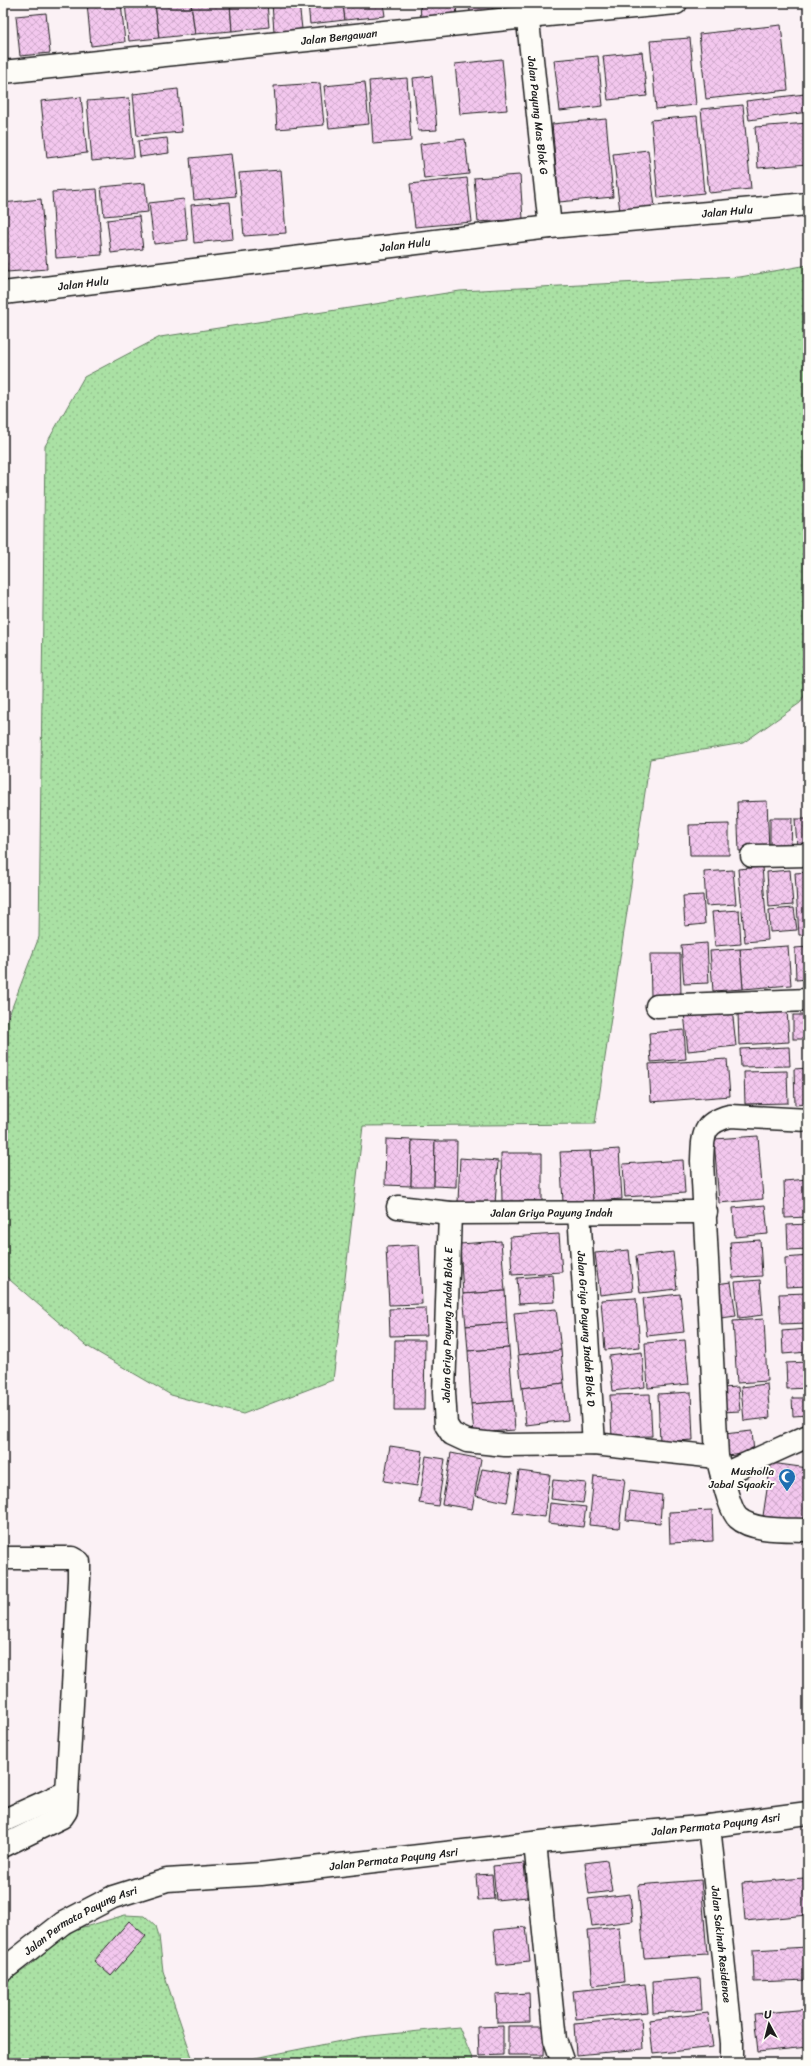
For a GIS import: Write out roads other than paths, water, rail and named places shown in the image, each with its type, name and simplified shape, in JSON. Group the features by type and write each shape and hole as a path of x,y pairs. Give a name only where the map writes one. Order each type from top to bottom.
{"street":[{"name":"Jalan Bengawan","path":"3,72 527,10 676,3"},
{"name":"Jalan Payung Mas Blok G","path":"527,10 550,228"},
{"name":"Jalan Hulu","path":"3,293 550,228 808,204"},
{"path":"752,856 808,855"},
{"path":"657,1006 808,1000"},
{"path":"808,1120 730,1116 718,1120 708,1127 703,1137 720,1466 730,1503 738,1518 748,1523 768,1529 808,1530"},
{"name":"Jalan Griya Payung Indah","path":"398,1207 450,1213 706,1212"},
{"name":"Jalan Griya Payung Indah Blok D","path":"579,1212 594,1444"},
{"name":"Jalan Griya Payung Indah Blok E","path":"450,1213 444,1392 446,1425 452,1434 467,1441 505,1445 594,1444"},
{"path":"594,1444 720,1466 808,1436"},
{"path":"3,1558 72,1558 79,1562 66,1811 62,1817 3,1846"},
{"path":"3,1821 67,1792"},
{"name":"Jalan Permata Payung Asri","path":"3,1970 63,1923 113,1897 167,1880 261,1874 536,1843 709,1826 808,1813"},
{"name":"Jalan Sakinah Residence","path":"709,1826 732,2043 732,2063"},
{"path":"536,1843 555,2040 563,2063"}],"place":[{"name":"Musholla Jabal Syaakir","path":"787,1492"}]}
